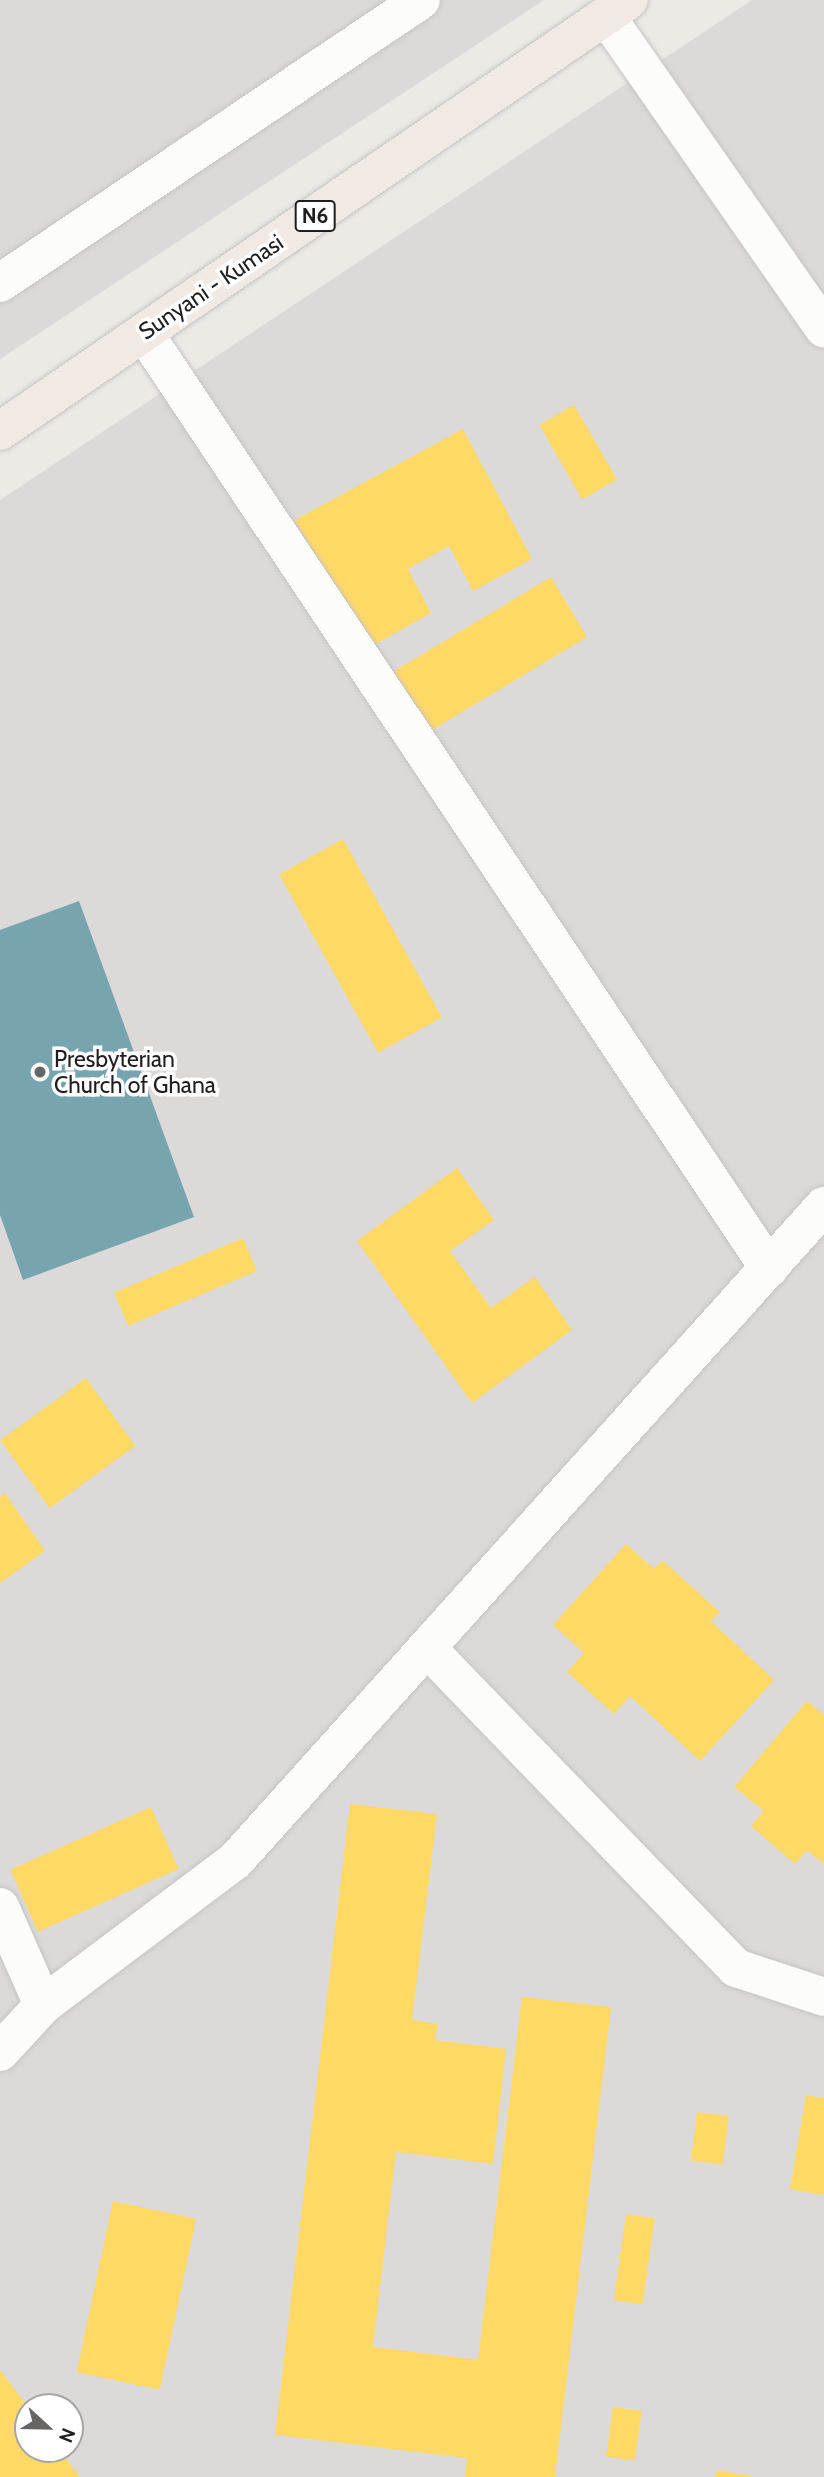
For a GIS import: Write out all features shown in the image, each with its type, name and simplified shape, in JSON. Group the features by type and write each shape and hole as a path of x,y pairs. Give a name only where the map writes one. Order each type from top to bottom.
{"main road":[{"name":"Sunyani - Kumasi","path":"0,431 617,8"}],"street":[{"path":"0,283 421,0"},
{"path":"617,8 824,329"},
{"path":"144,333 769,1268"},
{"path":"0,2052 43,2005 235,1861 824,1206"},
{"path":"427,1648 736,1968 824,1997"},
{"path":"0,1907 43,2005"}],"shaded area":[{"path":"0,0 544,0 0,359"},
{"path":"752,0 824,0 824,2477 0,2477 0,500"}],"building: Homes":[{"path":"574,405 617,479 582,499 539,425"},
{"path":"463,429 532,559 473,591 449,546 408,569 431,613 365,650 295,520"},
{"path":"551,577 587,637 428,733 392,673"},
{"path":"343,839 442,1017 378,1053 279,874"},
{"path":"457,1168 494,1220 450,1251 491,1308 535,1277 572,1330 472,1403 357,1241"},
{"path":"243,1238 257,1271 128,1326 114,1293"},
{"path":"86,1378 135,1446 50,1508 0,1440"},
{"path":"5,1493 45,1551 0,1583 0,1497"},
{"path":"626,1544 654,1569 662,1560 720,1612 711,1621 774,1680 700,1761 630,1696 614,1714 567,1672 584,1653 553,1625"},
{"path":"807,1701 824,1715 824,1864 807,1850 795,1864 751,1826 764,1811 734,1787"},
{"path":"350,1804 437,1814 412,2020 438,2024 435,2040 506,2049 493,2164 396,2152 373,2347 478,2360 522,1997 611,2007 555,2477 465,2477 467,2458 275,2435"},
{"path":"151,1807 179,1869 38,1932 10,1870"},
{"path":"806,2095 824,2098 824,2195 790,2189"},
{"path":"697,2112 729,2116 723,2165 691,2161"},
{"path":"113,2201 196,2219 160,2390 77,2372"},
{"path":"626,2214 655,2218 643,2304 614,2300"},
{"path":"0,2370 17,2393 14,2393 14,2463 70,2463 80,2477 0,2477"},
{"path":"613,2407 642,2411 635,2461 606,2457"},
{"path":"717,2470 751,2476 751,2477 715,2477"}],"building: Public":[{"path":"79,901 194,1217 23,1280 0,1215 0,930"}],"place":[{"name":"Presbyterian Church of Ghana","path":"40,1072"}]}
